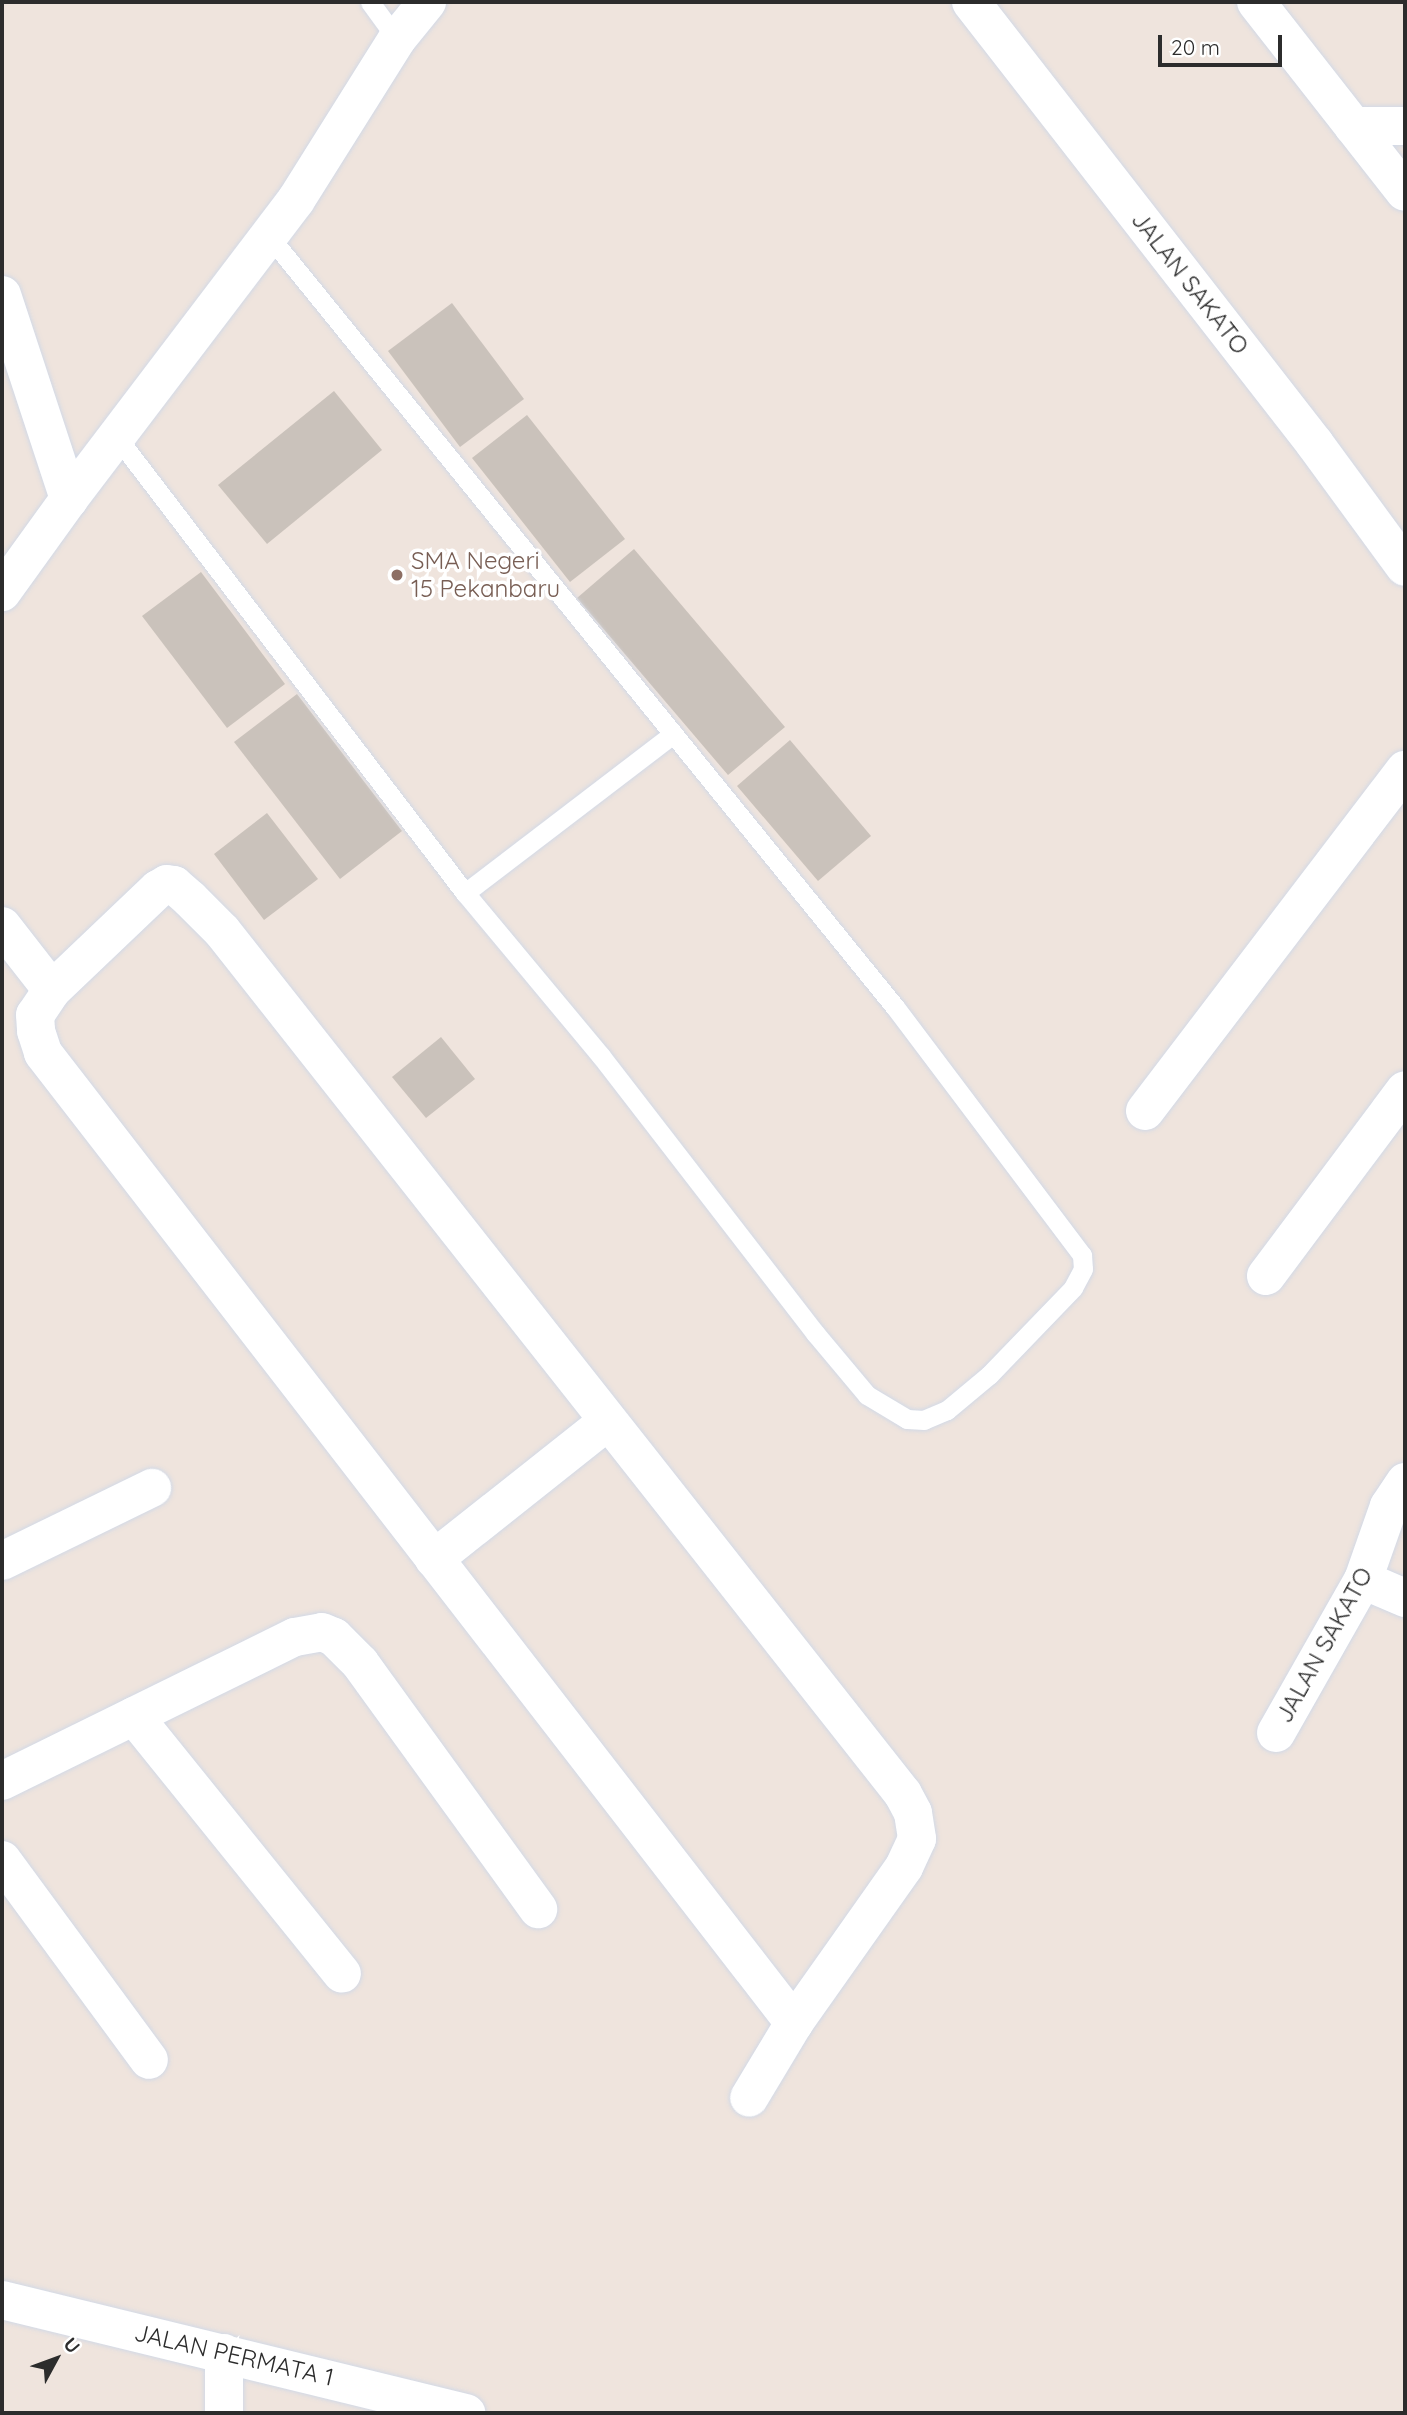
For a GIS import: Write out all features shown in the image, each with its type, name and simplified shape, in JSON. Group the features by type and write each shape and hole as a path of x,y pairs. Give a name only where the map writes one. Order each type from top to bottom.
{"street":[{"path":"2,592 116,436 296,200 397,39 427,2"},
{"name":"JALAN SAKATO","path":"971,2 1315,444 1405,567"},
{"path":"1256,2 1405,192"},
{"path":"1353,126 1405,126"},
{"path":"2,295 69,499"},
{"path":"1144,1111 1405,770"},
{"path":"750,2098 794,2023 904,1867 917,1839 913,1813 894,1783 222,931 174,885 167,884 158,889 52,990 35,1015 36,1031 43,1053 794,2023"},
{"path":"2,926 52,990"},
{"path":"1266,1276 1405,1090"},
{"path":"434,1559 607,1422"},
{"name":"JALAN SAKATO","path":"1276,1733 1363,1580 1389,1506 1405,1482"},
{"path":"2,1561 152,1488"},
{"path":"1363,1580 1405,1598"},
{"path":"2,1781 295,1637 322,1632 334,1637 360,1663 538,1909"},
{"path":"134,1716 342,1974"},
{"path":"2,1860 149,2060"},
{"name":"JALAN PERMATA 1","path":"2,2300 224,2353 415,2406 466,2413"},
{"path":"224,2353 224,2413"}],"lane":[{"path":"370,2 397,39"},
{"path":"116,436 465,892 601,1056 815,1333 867,1395 907,1419 923,1420 947,1410 989,1375 1073,1288 1083,1269 1082,1255 895,1007 269,236"},
{"path":"465,892 673,734"}],"building":[{"path":"452,303 524,399 460,447 388,351"},
{"path":"334,391 382,450 267,544 218,485"},
{"path":"527,415 625,539 570,582 472,458"},
{"path":"634,549 785,727 728,775 577,598"},
{"path":"201,572 285,684 227,728 142,616"},
{"path":"297,694 402,831 340,879 234,742"},
{"path":"790,740 871,836 818,881 737,786"},
{"path":"267,813 318,879 264,920 214,854"},
{"path":"441,1037 475,1079 426,1118 392,1077"}],"place":[{"name":"SMA Negeri 15 Pekanbaru","path":"397,575"}]}
